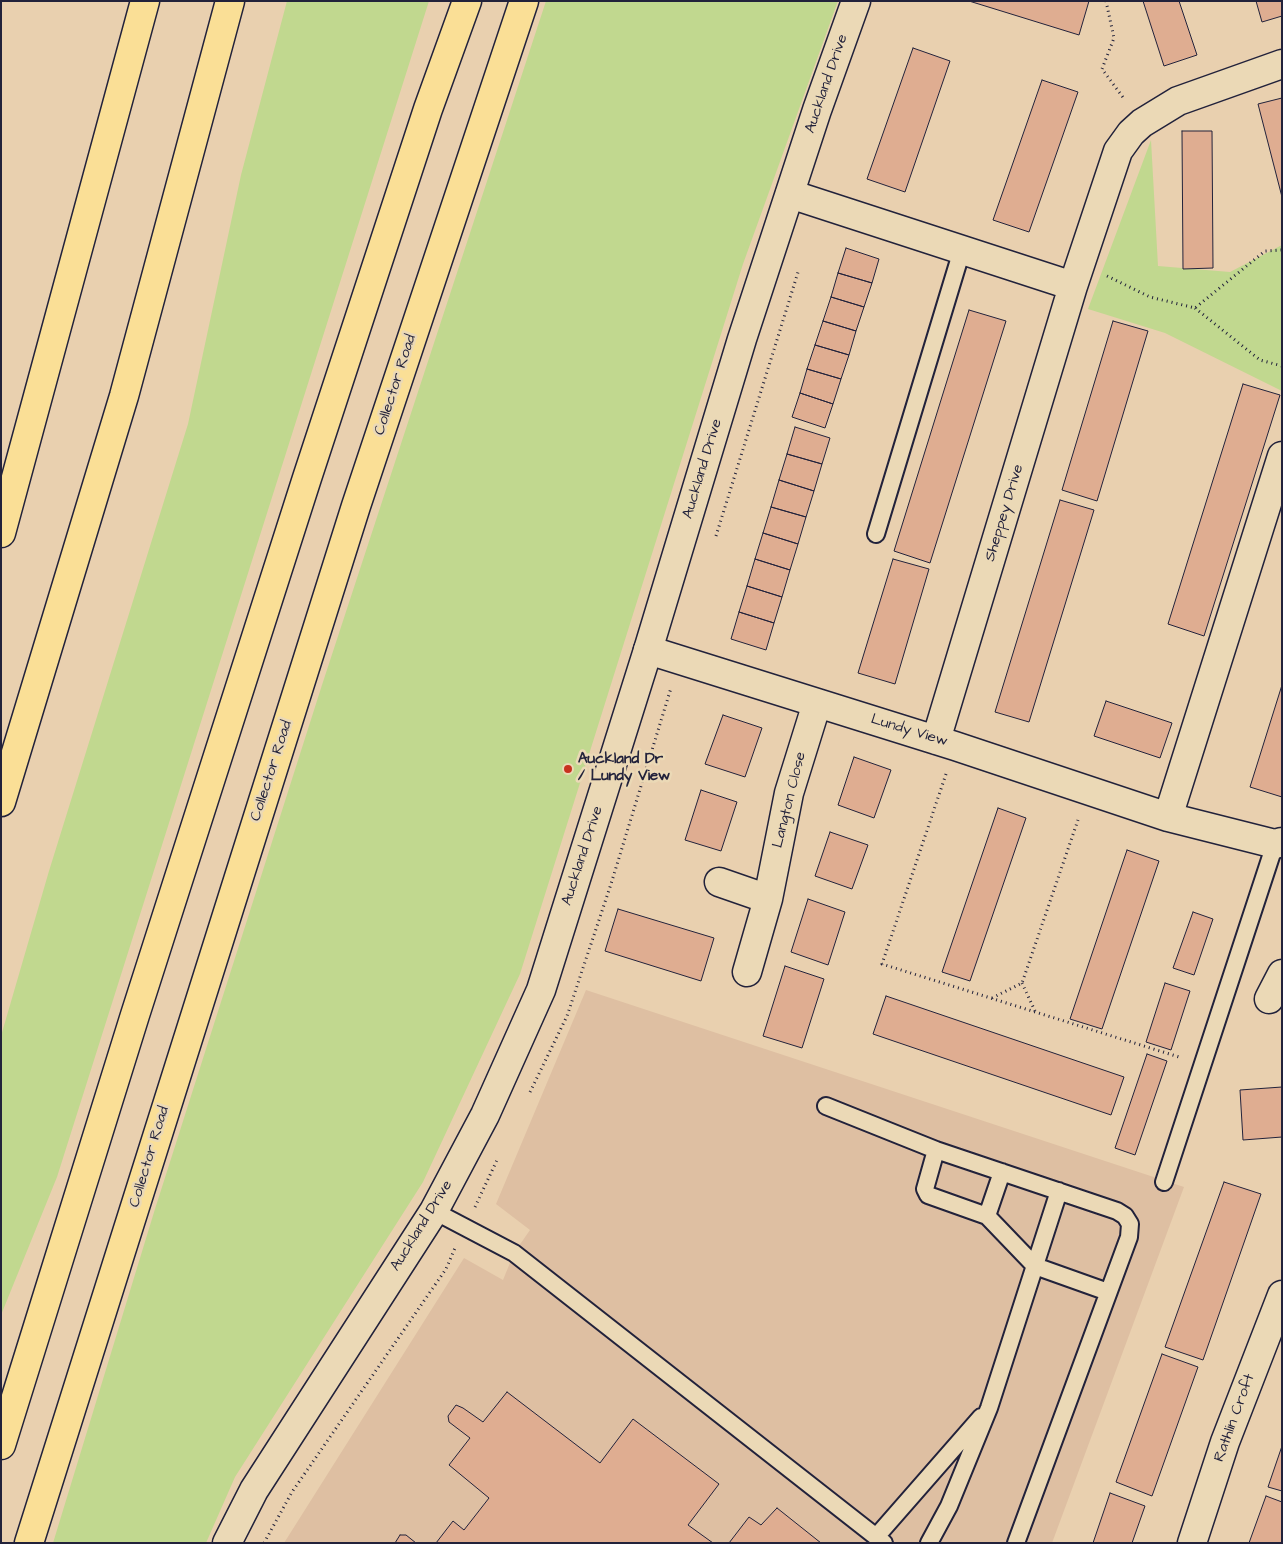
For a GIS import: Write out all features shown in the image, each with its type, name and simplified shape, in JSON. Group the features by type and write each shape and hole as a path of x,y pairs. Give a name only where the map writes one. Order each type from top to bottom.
{"highway":[{"path":"1,533 145,1"},
{"path":"1,802 124,396 230,1"},
{"path":"1,1445 138,1005 307,478 428,109 467,1"},
{"name":"Collector Road","path":"29,1543 356,506 524,1"}],"street":[{"name":"Auckland Drive","path":"227,1543 254,1490 434,1211 485,1115 540,990 648,650 742,339 817,110 856,1"},
{"name":"Sheppey Drive","path":"946,743 1077,275 1118,152 1131,133 1142,123 1178,101 1282,64"},
{"path":"790,194 962,250 1077,275"},
{"path":"1168,817 1282,456"},
{"name":"Lundy View","path":"648,650 946,743 1168,817 1278,843"},
{"name":"Langton Close","path":"748,972 768,899 789,793 817,703"},
{"path":"719,882 768,899"},
{"path":"1269,998 1282,974"},
{"name":"Rathlin Croft","path":"1192,1543 1226,1442 1282,1295"}],"lane":[{"path":"876,534 962,250"},
{"path":"1164,1182 1278,843"},
{"path":"826,1106 936,1150 1117,1211 1125,1216 1130,1224 1129,1237 1016,1543"},
{"path":"936,1150 925,1189 928,1195 987,1216 1035,1266 1108,1292"},
{"path":"987,1216 1002,1172"},
{"path":"928,1543 949,1506 989,1408 1060,1191"},
{"path":"434,1211 514,1253 880,1540 989,1408"}],"path":[{"path":"1106,1 1114,38 1102,69 1142,123"},
{"path":"1195,308 1265,251 1282,250"},
{"path":"1077,275 1150,297 1195,308 1260,360 1282,366"},
{"path":"946,743 882,964 1204,1065"},
{"path":"992,998 1022,982 1088,791"},
{"path":"1022,982 1035,1011"}],"shaded area":[{"path":"586,990 1184,1187 1052,1543 284,1543 464,1258 503,1280 514,1253 530,1230 496,1204"}],"green space":[{"path":"287,1 429,1 57,1177 1,1315 1,1036 49,871 188,424 241,175"},
{"path":"546,1 838,1 743,264 520,974 423,1182 235,1477 206,1543 53,1543 155,1209 322,685"},
{"path":"1151,140 1158,266 1230,272 1282,245 1282,391 1165,333 1088,309"}],"building":[{"path":"969,1 1089,1 1079,35"},
{"path":"1143,1 1179,1 1197,55 1164,66"},
{"path":"1256,1 1282,1 1282,16 1262,22"},
{"path":"913,48 950,61 905,192 867,179"},
{"path":"1042,80 1078,92 1029,232 993,220"},
{"path":"1282,98 1282,197 1258,104"},
{"path":"1182,131 1212,131 1213,268 1183,269"},
{"path":"846,248 879,259 872,283 838,273"},
{"path":"838,273 872,283 864,307 831,297"},
{"path":"831,297 864,307 856,331 823,321"},
{"path":"969,310 1006,321 930,563 894,551"},
{"path":"823,321 856,331 849,355 815,345"},
{"path":"1113,321 1148,331 1097,501 1062,490"},
{"path":"815,345 849,355 841,379 807,369"},
{"path":"807,369 841,379 833,404 800,393"},
{"path":"1243,384 1280,395 1204,636 1168,624"},
{"path":"800,393 833,404 825,428 792,417"},
{"path":"795,427 830,438 822,464 787,454"},
{"path":"787,454 822,464 814,491 779,480"},
{"path":"779,480 814,491 806,517 771,507"},
{"path":"1060,500 1094,510 1029,722 995,712"},
{"path":"771,507 806,517 798,544 763,533"},
{"path":"763,533 798,544 790,570 755,559"},
{"path":"755,559 790,570 782,597 747,586"},
{"path":"893,559 929,569 895,684 858,673"},
{"path":"747,586 782,597 774,623 739,612"},
{"path":"739,612 774,623 766,650 731,639"},
{"path":"1282,685 1282,797 1250,787"},
{"path":"1106,701 1172,723 1160,758 1094,736"},
{"path":"723,715 762,728 745,777 705,764"},
{"path":"854,757 891,770 874,818 838,805"},
{"path":"701,790 737,802 721,851 685,840"},
{"path":"998,808 1026,818 970,981 942,972"},
{"path":"830,832 868,845 852,889 815,876"},
{"path":"1127,850 1159,861 1102,1029 1070,1019"},
{"path":"808,899 845,912 828,965 791,952"},
{"path":"618,909 714,938 701,981 605,951"},
{"path":"1193,912 1213,919 1194,975 1173,968"},
{"path":"785,966 824,979 802,1048 763,1036"},
{"path":"1165,983 1190,991 1171,1050 1146,1042"},
{"path":"886,996 1124,1077 1111,1115 873,1034"},
{"path":"1147,1054 1167,1061 1135,1155 1115,1148"},
{"path":"1282,1087 1282,1137 1243,1140 1240,1090"},
{"path":"1224,1182 1261,1194 1203,1360 1165,1347"},
{"path":"1162,1354 1198,1367 1152,1496 1116,1482"},
{"path":"507,1392 600,1463 633,1419 719,1484 688,1525 713,1543 436,1543 453,1521 464,1530 489,1498 449,1465 470,1438 449,1422 448,1416 456,1405 483,1422"},
{"path":"1282,1446 1282,1491 1268,1487"},
{"path":"1110,1493 1145,1506 1132,1543 1093,1543"},
{"path":"1266,1496 1282,1502 1282,1543 1249,1543"},
{"path":"777,1508 821,1543 729,1543 749,1517 761,1525"},
{"path":"400,1535 406,1535 416,1543 395,1543"}],"place":[{"name":"Auckland Dr / Lundy View","path":"568,769"}]}
